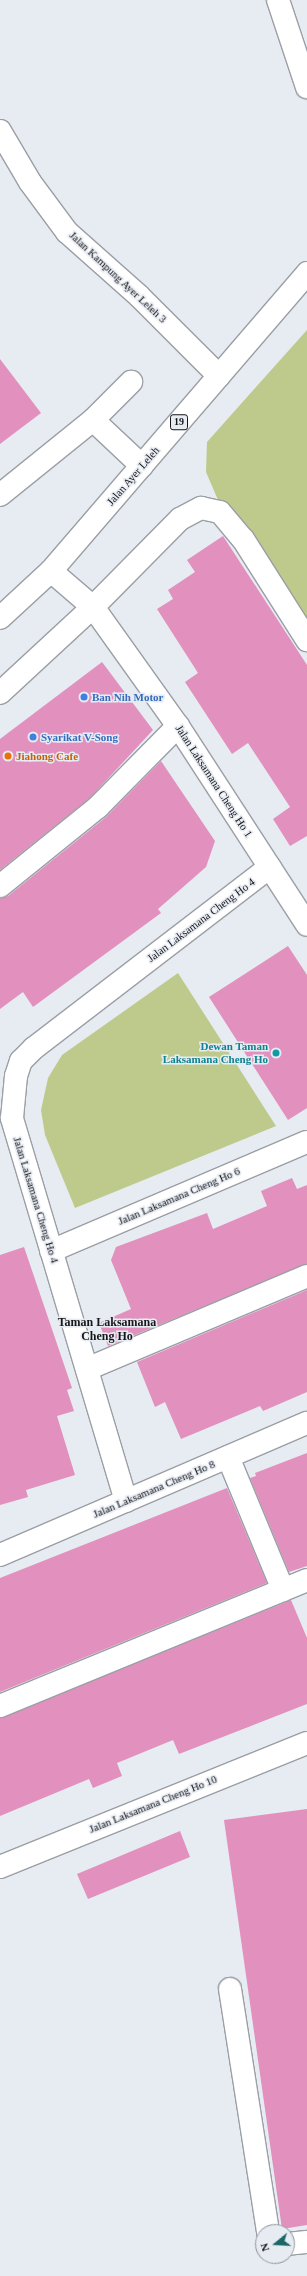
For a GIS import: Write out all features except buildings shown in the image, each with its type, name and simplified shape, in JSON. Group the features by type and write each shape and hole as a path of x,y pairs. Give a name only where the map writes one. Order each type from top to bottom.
{"street":[{"path":"278,0 307,87"},
{"name":"Jalan Kampung Ayer Leleh 3","path":"0,132 30,182 67,232 139,296 219,376"},
{"name":"Jalan Ayer Leleh","path":"0,618 51,571 307,272"},
{"path":"0,495 93,420 131,382"},
{"path":"93,420 142,466"},
{"path":"0,693 93,607 180,519 201,508 220,512 243,539 307,640"},
{"name":"Jalan Laksamana Cheng Ho 1","path":"51,571 93,607 178,726 307,925"},
{"path":"0,886 98,807 178,726"},
{"name":"Jalan Laksamana Cheng Ho 4","path":"126,1501 12,1118 16,1076 22,1061 34,1048 270,867"},
{"name":"Jalan Laksamana Cheng Ho 6","path":"51,1250 307,1142"},
{"path":"87,1369 307,1276"},
{"name":"Jalan Laksamana Cheng Ho 8","path":"0,1555 307,1423"},
{"path":"0,1706 299,1588 228,1457"},
{"name":"Jalan Laksamana Cheng Ho 10","path":"0,1867 307,1743"},
{"path":"230,1989 267,2224"},
{"path":"295,2243 307,2242"}],"green space":[{"path":"307,330 307,621 257,542 218,500 206,472 207,442"},
{"path":"178,973 276,1126 75,1208 45,1135 41,1110 48,1078 62,1055"}],"place":[{"name":"Ban Nih Motor","path":"84,697"},
{"name":"Syarikat V-Song","path":"33,737"},
{"name":"Jiahong Cafe","path":"8,756"},
{"name":"Dewan Taman Laksamana Cheng Ho","path":"276,1053"}],"district":[{"name":"Taman Laksamana Cheng Ho","path":"107,1330"}]}
